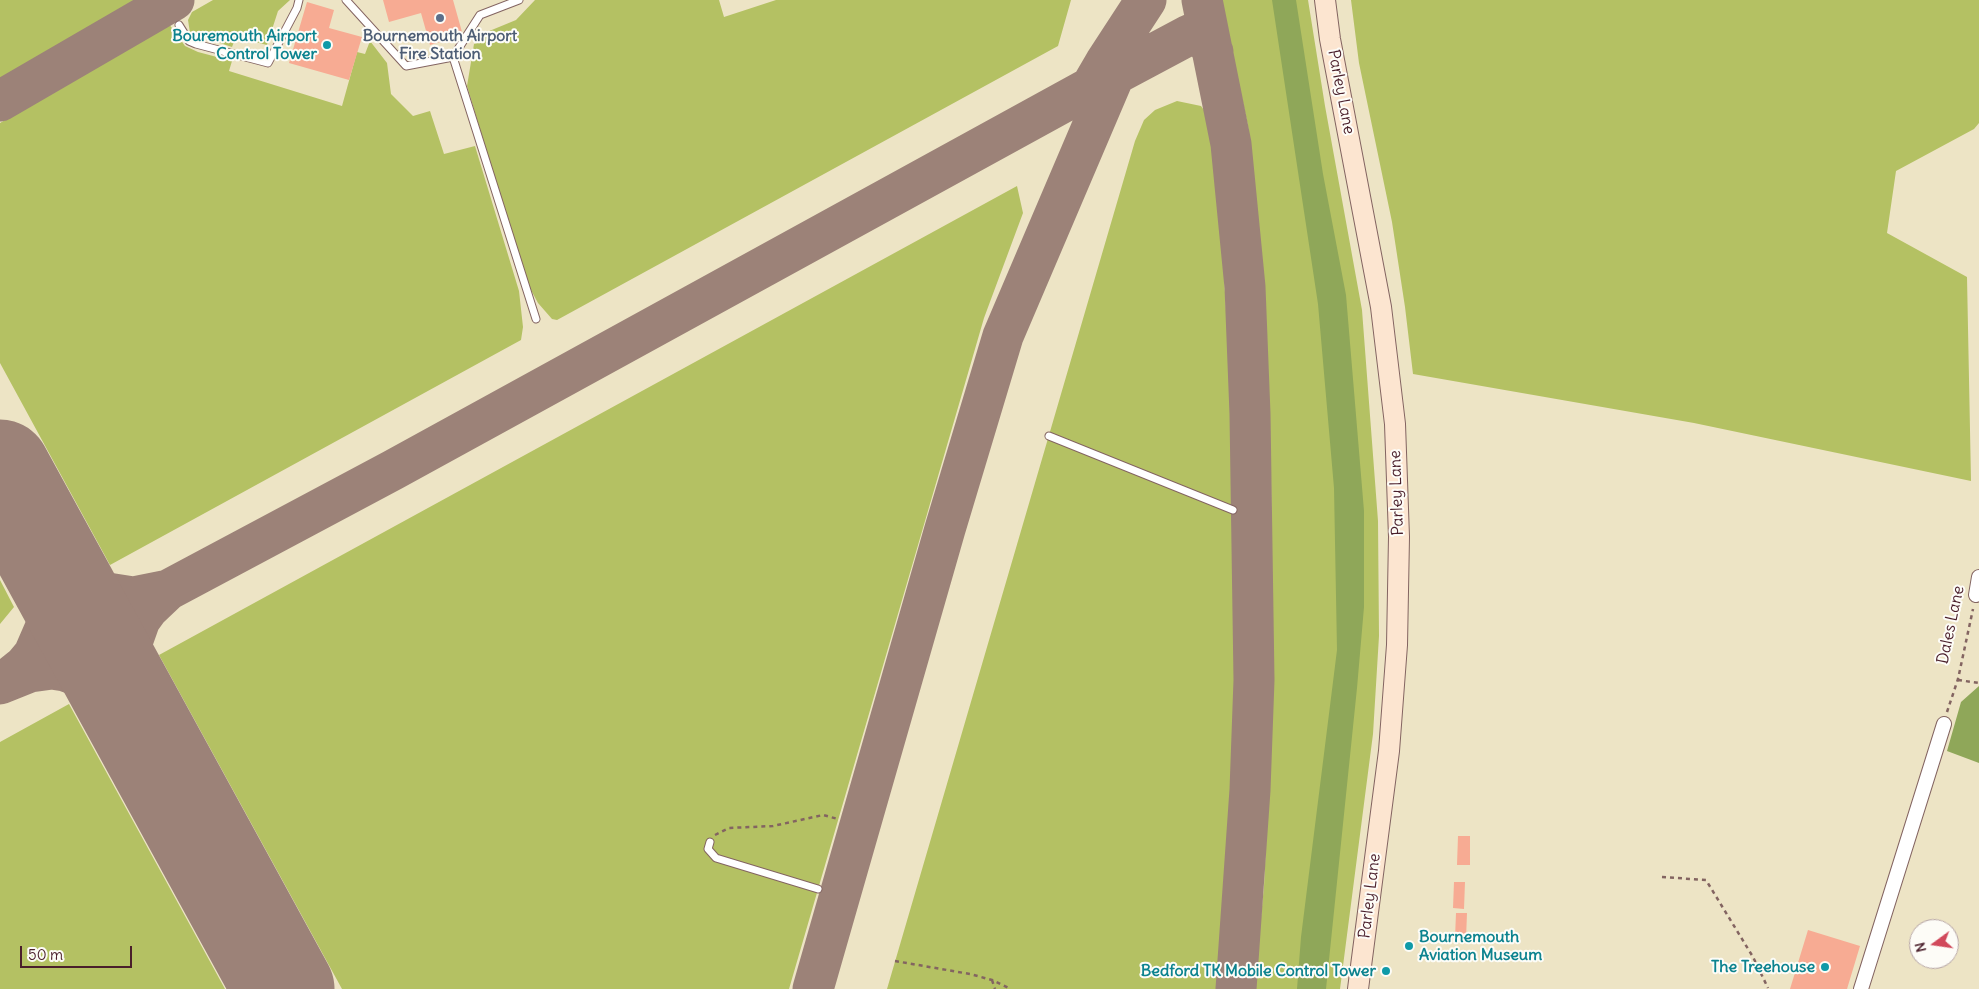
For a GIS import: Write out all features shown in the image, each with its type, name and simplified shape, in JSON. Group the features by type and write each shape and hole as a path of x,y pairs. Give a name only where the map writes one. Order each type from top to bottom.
{"main road":[{"name":"Parley Lane","path":"1325,0 1330,39 1381,307 1395,424 1399,537 1397,645 1389,751 1358,989"}],"street":[{"name":"Dales Lane","path":"1976,595 1979,578"},
{"path":"1861,989 1944,724"}],"lane":[{"path":"179,25 189,41 268,64 297,8 298,0"},
{"path":"346,0 406,66 453,57 480,15 519,0"},
{"path":"453,57 536,319"},
{"path":"1049,436 1234,510"},
{"path":"710,842 708,849 716,858 818,889"}],"path":[{"name":"Dales Lane","path":"1944,724 1958,679 1976,595"},
{"path":"1958,679 1979,683"},
{"path":"710,842 716,834 729,828 773,826 823,815 838,818"},
{"path":"1662,878 1706,880 1753,958 1768,988"},
{"path":"895,961 970,974 992,980 1011,989"},
{"path":"992,980 995,989"}],"green space":[{"path":"0,0 136,0 0,80"},
{"path":"213,0 290,0 278,11 267,45 236,37 232,47 190,33 188,20 192,12"},
{"path":"535,0 719,0 724,17 776,0 1071,0 1058,46 557,320 552,319 538,303 525,279 467,86 474,44 480,42 482,34 516,20"},
{"path":"1221,0 1308,0 1362,310 1378,521 1379,636 1373,734 1340,989 1254,989 1264,886 1273,698 1271,477 1263,291 1248,126"},
{"path":"1272,0 1296,0 1323,174 1346,295 1364,511 1364,607 1326,989 1297,989 1301,937 1337,650 1334,488 1318,304"},
{"path":"1351,0 1979,0 1979,123 1974,129 1896,171 1887,233 1967,277 1971,481 1694,423 1413,374 1392,222 1359,63"},
{"path":"169,24 185,46 198,52 232,61 229,71 342,106 357,52 365,54 370,41 387,63 391,94 413,116 430,111 444,154 475,146 519,291 523,327 521,340 110,565 0,363 0,123"},
{"path":"1177,101 1201,106 1209,117 1221,220 1232,419 1235,706 1230,823 1216,989 887,989 1135,141 1144,120 1155,110"},
{"path":"1017,186 1023,213 984,318 789,989 342,989 159,655"},
{"path":"0,580 14,607 0,624"},
{"path":"1979,686 1979,763 1947,751 1961,702"},
{"path":"69,704 225,989 0,989 0,742"}],"building":[{"name":"Bournemouth Airport Fire Station","path":"383,0 453,0 462,32 460,36 430,45 421,13 389,22"},
{"name":"Bouremouth Airport Control Tower","path":"307,2 334,10 329,28 362,37 349,80 289,63"},
{"path":"1458,836 1470,836 1470,865 1457,865"},
{"path":"1454,882 1465,882 1464,909 1453,908"},
{"path":"1456,913 1467,913 1466,939 1455,938"},
{"name":"The Treehouse","path":"1808,930 1860,946 1847,989 1790,989"}],"taxiway":[{"path":"0,101 174,0"},
{"path":"45,553 76,579 101,592 133,597 168,590 393,470 1091,87 1146,0"},
{"path":"1202,0 1231,144 1245,287 1250,414 1254,680 1250,790 1236,989"},
{"path":"1099,83 1189,35 1200,36 1208,43 1213,52"},
{"path":"813,989 945,529 1003,336 1119,64"},
{"path":"4,682 24,666 34,654 52,609 52,594 45,553"},
{"path":"134,714 127,682 129,651 140,620 148,609 168,590"},
{"path":"0,684 30,672 52,669 65,671 100,684 113,693 134,714"}],"runway":[{"path":"0,470 284,989"}],"place":[{"name":"Bournemouth Airport Fire Station","path":"440,18"},
{"name":"Bouremouth Airport Control Tower","path":"327,45"},
{"name":"Bournemouth Aviation Museum","path":"1409,946"},
{"name":"The Treehouse","path":"1825,967"},
{"name":"Bedford TK Mobile Control Tower","path":"1386,971"}]}
